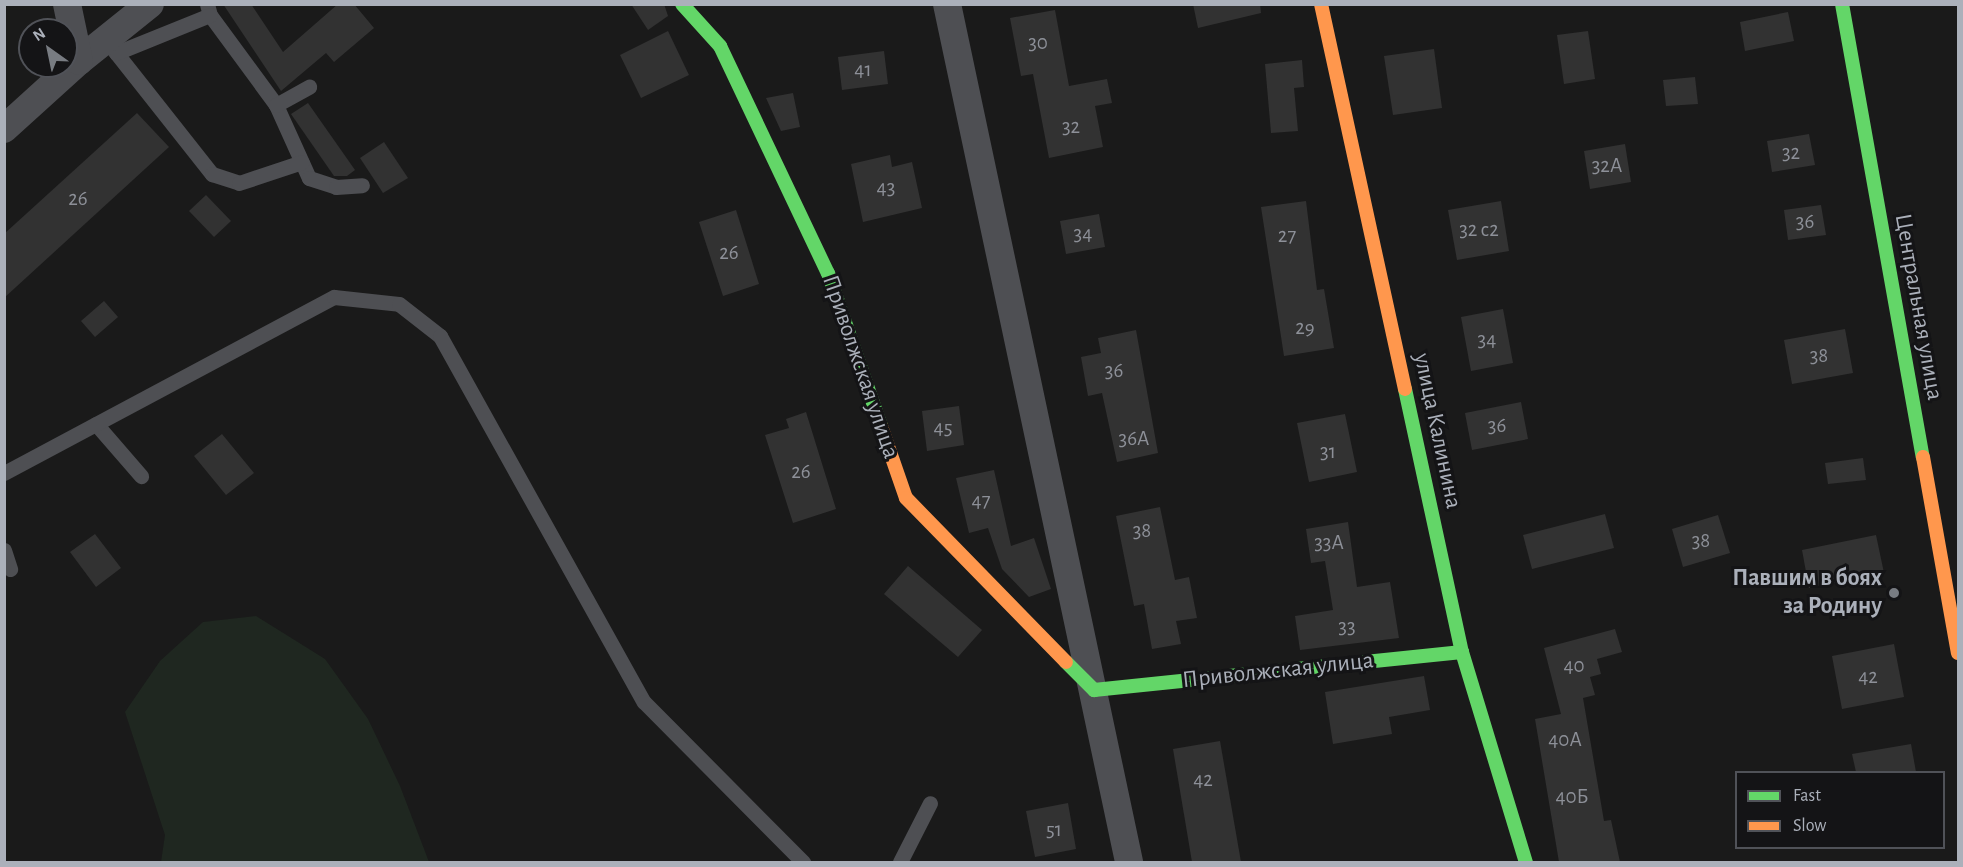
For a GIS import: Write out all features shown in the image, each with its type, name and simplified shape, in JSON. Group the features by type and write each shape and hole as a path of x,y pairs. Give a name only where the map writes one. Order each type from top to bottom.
{"street":[{"path":"67,4 79,61"},
{"path":"4,129 79,61 111,46 150,4"},
{"name":"Приволжская улица","path":"682,4 720,46 828,273 906,498 1094,690 1462,652"},
{"path":"947,4 1129,862"},
{"name":"улица Калинина","path":"1321,4 1462,652 1526,862"},
{"name":"Центральная улица","path":"1842,4 1959,653"}],"lane":[{"path":"302,162 239,183 212,174 111,46 208,10 276,105 302,162 309,178 336,187 362,185"},
{"path":"276,105 309,87"},
{"path":"4,473 334,297 399,304 440,336 644,702 803,862"},
{"path":"96,424 141,476"},
{"path":"4,550 10,569"},
{"path":"900,862 930,803"}],"shaded area":[{"path":"256,616 325,659 368,719 400,786 429,862 161,862 165,835 125,712 160,661 203,622"}],"building":[{"path":"223,4 251,4 283,52 338,4 354,4 374,28 334,62 326,53 281,91"},
{"path":"631,4 664,4 668,16 648,30"},
{"path":"1193,4 1260,4 1261,13 1198,28"},
{"path":"1055,10 1069,86 1107,79 1112,103 1095,106 1103,147 1049,158 1033,74 1021,76 1010,18"},
{"path":"1788,12 1794,41 1745,51 1740,22"},
{"path":"668,31 689,75 641,98 620,55"},
{"path":"1588,31 1595,79 1564,84 1557,35"},
{"path":"1434,49 1442,108 1393,115 1384,56"},
{"path":"884,51 888,84 842,90 838,57"},
{"path":"1302,60 1304,87 1294,88 1298,131 1271,133 1265,64"},
{"path":"1695,77 1698,104 1666,106 1663,80"},
{"path":"793,93 800,127 781,131 766,98"},
{"path":"308,103 355,170 347,176 334,176 291,114"},
{"path":"137,113 169,147 4,298 4,234"},
{"path":"1809,134 1815,165 1772,172 1767,141"},
{"path":"384,142 408,178 383,193 360,158"},
{"path":"1625,144 1631,182 1590,189 1584,151"},
{"path":"890,155 892,167 912,162 922,208 863,222 851,164"},
{"path":"206,195 231,221 214,237 189,211"},
{"path":"1306,201 1317,290 1324,289 1334,348 1284,356 1261,207"},
{"path":"1501,201 1509,251 1457,260 1448,210"},
{"path":"1821,205 1826,235 1788,240 1784,210"},
{"path":"736,210 759,284 723,296 699,222"},
{"path":"1099,214 1105,247 1066,254 1060,221"},
{"path":"104,301 118,317 95,337 81,321"},
{"path":"1503,309 1513,363 1471,371 1461,317"},
{"path":"1845,329 1853,373 1792,384 1784,340"},
{"path":"1136,330 1158,453 1117,462 1102,393 1088,396 1081,357 1101,353 1098,338"},
{"path":"1521,402 1528,439 1472,450 1465,413"},
{"path":"959,406 964,445 927,451 922,411"},
{"path":"806,412 836,509 793,523 765,435 789,428 786,419"},
{"path":"1345,414 1357,472 1309,482 1297,423"},
{"path":"222,434 254,473 226,495 194,456"},
{"path":"1863,458 1866,480 1828,484 1825,463"},
{"path":"994,470 1011,546 1034,538 1051,589 1029,597 1002,569 988,528 969,533 956,478"},
{"path":"1160,507 1175,580 1189,577 1197,618 1176,621 1181,644 1152,649 1144,604 1134,606 1116,516"},
{"path":"1605,514 1614,548 1532,569 1523,535"},
{"path":"1718,515 1730,553 1683,567 1672,529"},
{"path":"1348,522 1357,587 1390,582 1399,638 1300,650 1295,616 1333,610 1325,561 1311,563 1306,529"},
{"path":"95,534 121,568 96,587 70,552"},
{"path":"1876,535 1884,573 1809,588 1802,550"},
{"path":"908,566 982,630 958,657 884,594"},
{"path":"1615,629 1622,652 1597,659 1601,674 1590,677 1595,695 1583,698 1604,821 1611,820 1620,862 1559,862 1535,719 1561,714 1544,648"},
{"path":"1894,644 1904,697 1842,709 1832,656"},
{"path":"1424,676 1430,710 1389,717 1392,734 1333,744 1325,692"},
{"path":"1220,741 1241,862 1192,862 1173,749"},
{"path":"1911,744 1916,771 1856,771 1852,754"},
{"path":"1068,803 1076,849 1035,857 1026,811"}],"traffic: fast":[{"path":"682,4 720,46 828,273 881,426"},
{"path":"1842,4 1923,457"},
{"path":"1405,389 1462,652 1526,862"},
{"path":"1066,662 1094,690 1462,652"}],"traffic: slow":[{"path":"1321,4 1405,389"},
{"path":"881,426 906,498 1066,662"},
{"path":"1923,457 1958,653"}],"place":[{"name":"Павшим в боях за Родину","path":"1894,593"}]}
